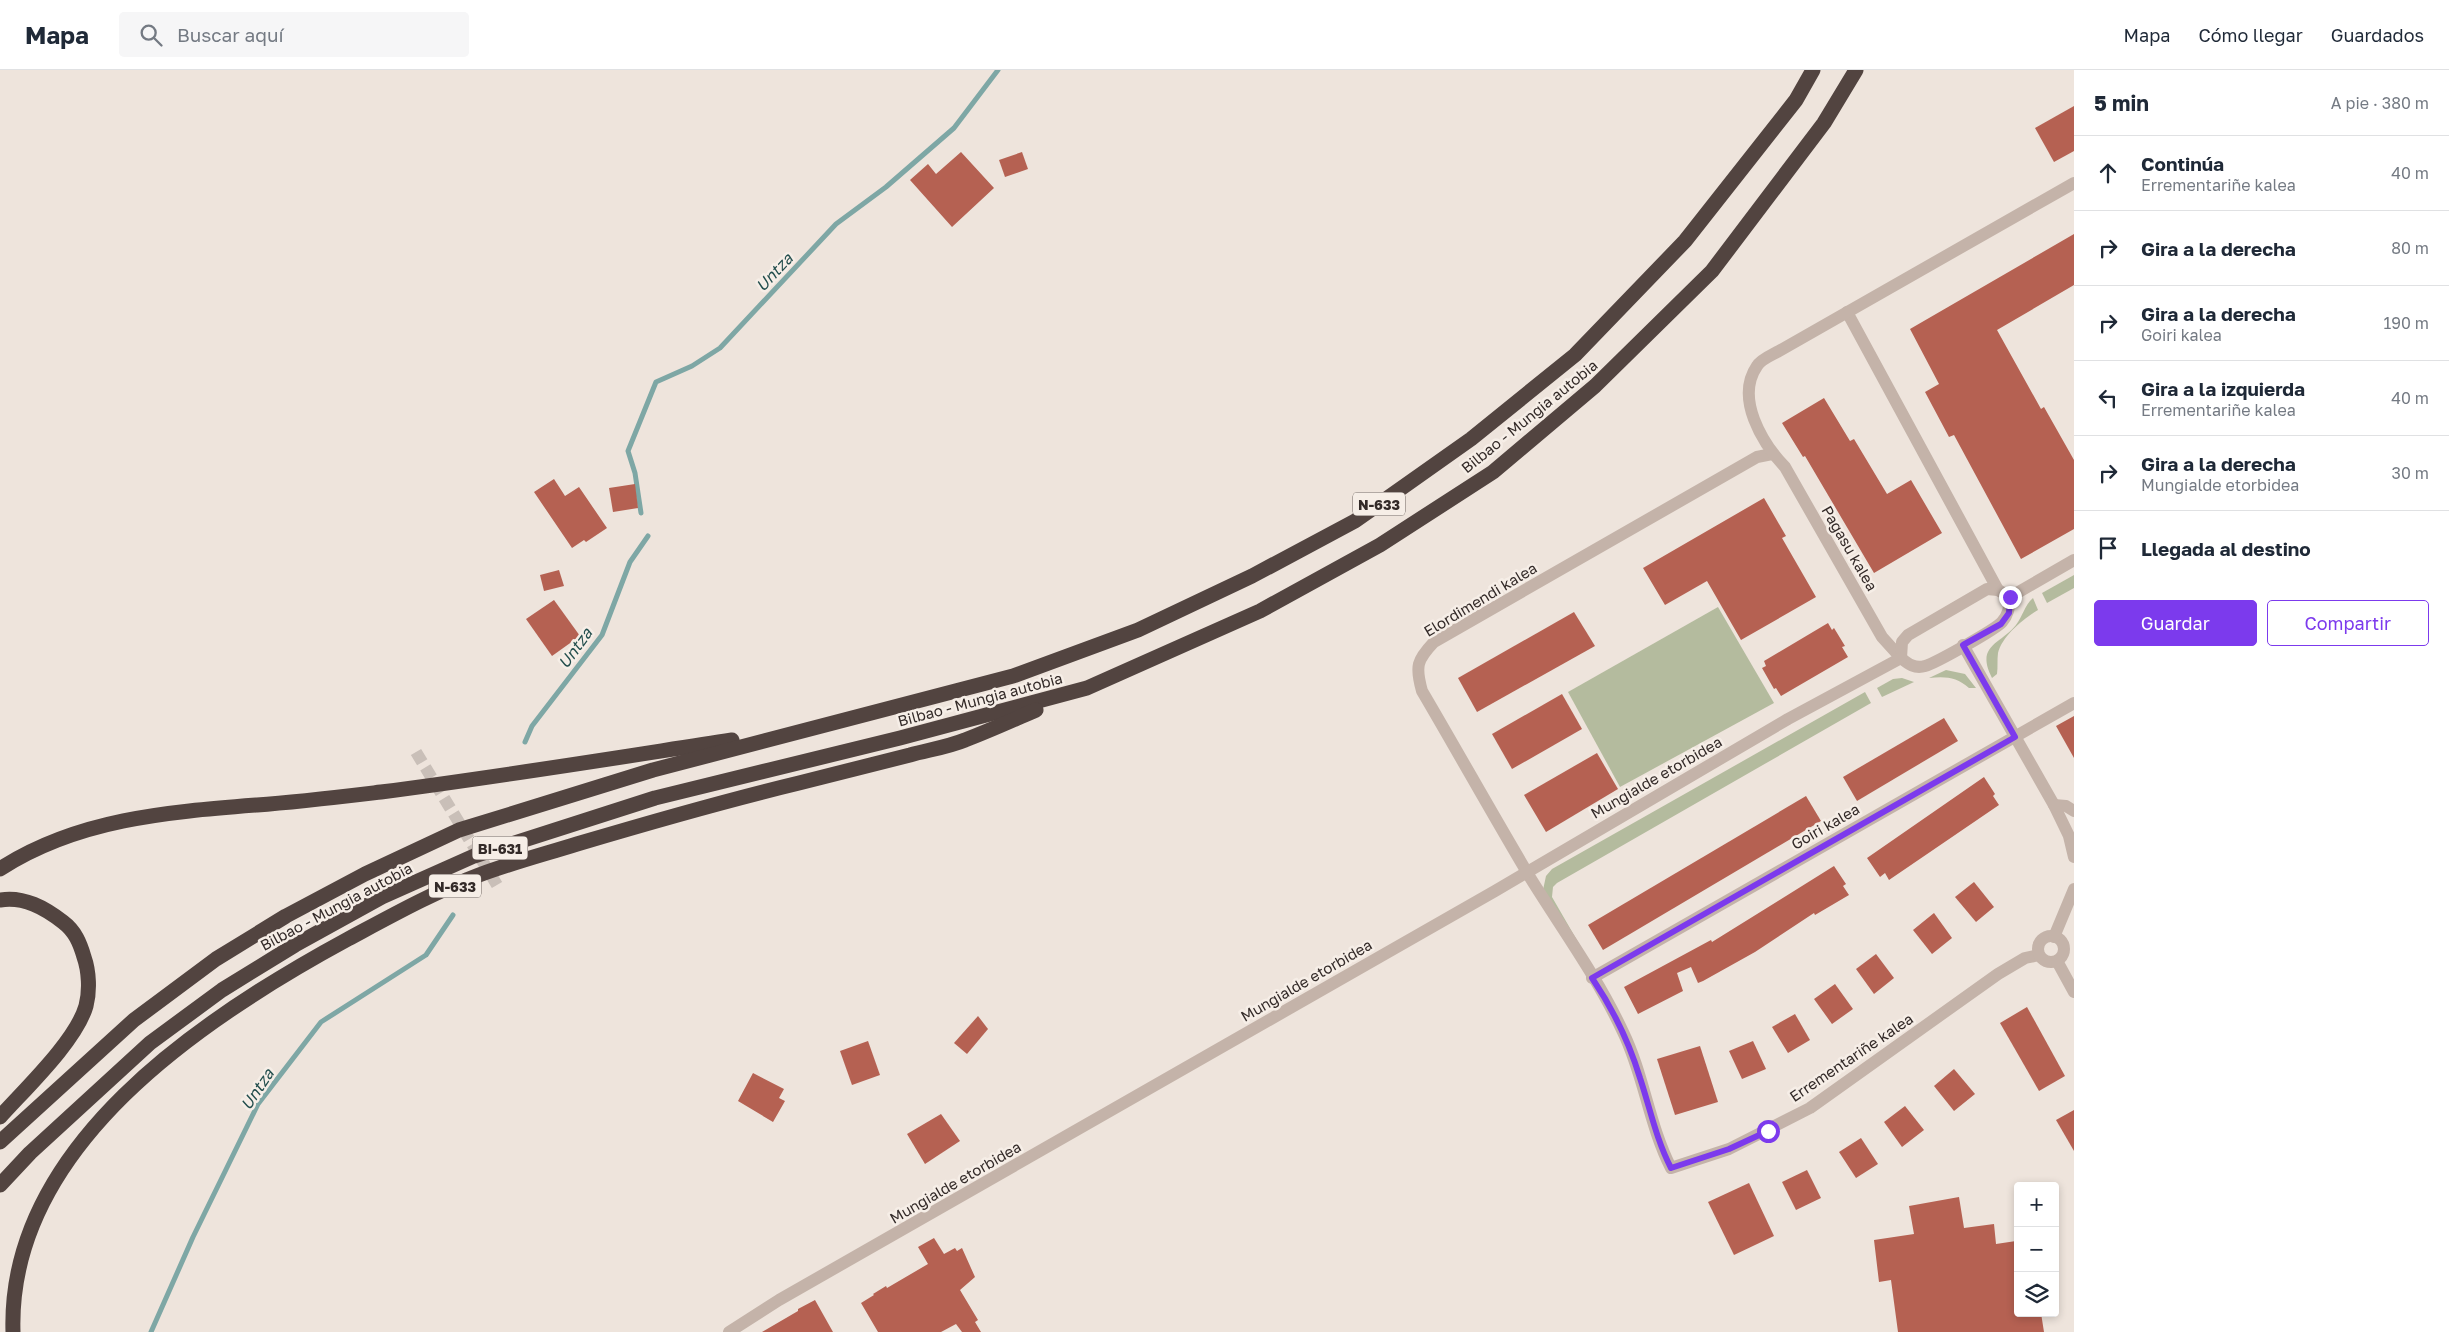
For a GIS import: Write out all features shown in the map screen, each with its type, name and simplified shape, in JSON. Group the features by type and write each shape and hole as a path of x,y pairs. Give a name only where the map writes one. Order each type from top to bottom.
{"highway":[{"name":"Bilbao - Mungia autobia","path":"0,1142 134,1020 208,965 286,916 365,874 459,830 653,770 807,728 1013,676 1138,630 1252,576 1355,521 1472,439 1575,355 1685,241 1796,100 1813,70"},
{"name":"Bilbao - Mungia autobia","path":"0,1185 30,1153 150,1043 238,980 295,945 382,897 474,856 655,798 900,738 1087,688 1260,611 1380,545 1493,472 1595,386 1712,271 1824,123 1856,70"},
{"name":"N-633","path":"13,1332 18,1273 29,1236 48,1191 75,1151 113,1106 161,1062 226,1010 316,956 409,906 479,875 694,809 963,741 1087,688"},
{"path":"0,869 49,843 89,829 124,820 211,808 317,799 478,780 807,728"},
{"path":"0,900 31,903 49,912 66,924 79,940 88,969 86,1006 72,1033 0,1116"}],"street":[{"name":"Pagasu kalea","path":"1901,658 1882,637 1785,467 1772,454 1752,414 1750,379 1758,364 2074,183"},
{"path":"1847,312 1998,590"},
{"name":"Elordimendi kalea","path":"1671,1168 1662,1151 1640,1077 1624,1033 1527,872 1422,691 1418,675 1418,664 1423,654 1434,642 1757,457 1772,454"},
{"path":"2010,597 2074,560"},
{"path":"1987,588 1998,590 2010,597 2009,613 2001,624 1925,666 1912,666 1901,658 1902,642 1908,635 1987,588"},
{"path":"1963,645 2054,805 2069,836 2074,857"},
{"name":"Mungialde etorbidea","path":"729,1332 779,1300 1527,872 1788,719 1901,658"},
{"name":"Goiri kalea","path":"1592,978 2074,702"},
{"path":"2054,805 2066,806 2074,811"},
{"path":"2054,937 2074,889"},
{"path":"2054,937 2046,938 2040,943 2039,955 2045,961 2057,961"},
{"path":"2054,937 2063,946 2062,954 2057,961"},
{"name":"Errementariñe kalea","path":"1671,1168 1729,1149 1810,1108 1998,974 2025,958 2039,955"},
{"path":"2057,961 2074,992"}],"green space":[{"path":"2074,575 2074,588 2047,603 2042,593"},
{"path":"2033,598 2038,610 2020,623 2004,640 1998,653 1997,674 1992,678 1986,658 1988,652 1992,646 2016,625"},
{"path":"1718,607 1774,703 1620,787 1568,692"},
{"path":"1946,670 1965,674 1976,688 1969,688 1950,678 1929,678"},
{"path":"1902,678 1914,682 1882,697 1877,688 1893,679"},
{"path":"1865,692 1871,703 1553,887 1552,897 1593,968 1543,890 1546,876 1552,869"}],"building":[{"path":"2074,106 2074,151 2054,162 2035,128"},
{"path":"961,152 994,188 952,227 910,180 928,164 936,174"},
{"path":"1022,152 1028,169 1005,177 999,160"},
{"path":"2074,234 2074,285 1997,330 2041,409 2044,407 2074,460 2074,529 2021,559 1954,435 1949,437 1925,392 1939,384 1910,329"},
{"path":"1824,398 1850,441 1854,439 1887,494 1911,480 1942,533 1874,573 1805,456 1803,457 1782,423"},
{"path":"554,479 565,496 579,487 607,528 586,542 584,540 572,548 534,492"},
{"path":"635,484 638,508 613,512 609,488"},
{"path":"1764,498 1786,536 1782,538 1816,597 1741,640 1707,581 1665,605 1643,568"},
{"path":"559,570 564,586 544,591 540,575"},
{"path":"554,600 580,636 552,656 526,619"},
{"path":"1574,612 1595,646 1477,712 1458,678"},
{"path":"1828,623 1832,630 1834,628 1845,646 1842,647 1848,657 1781,696 1776,688 1774,689 1762,668 1766,666 1764,661"},
{"path":"1562,694 1582,729 1512,769 1492,734"},
{"path":"2074,716 2074,758 2056,726"},
{"path":"1944,718 1958,741 1857,801 1843,777"},
{"path":"1597,753 1618,789 1546,832 1524,795"},
{"path":"1984,777 1995,794 1993,796 1999,805 1889,880 1885,873 1880,877 1867,858"},
{"path":"1806,796 1821,821 1603,950 1588,925"},
{"path":"1834,866 1846,884 1843,886 1849,895 1815,915 1814,913 1755,952 1703,981 1698,983 1691,967 1677,973 1683,991 1638,1014 1624,987 1711,940 1712,942"},
{"path":"1974,882 1994,907 1976,922 1955,897"},
{"path":"1934,913 1952,938 1932,954 1913,930"},
{"path":"1876,954 1894,978 1874,994 1856,969"},
{"path":"1835,984 1853,1009 1832,1024 1814,999"},
{"path":"2027,1007 2065,1076 2039,1091 2000,1023"},
{"path":"1795,1014 1810,1040 1788,1053 1772,1027"},
{"path":"978,1016 988,1029 967,1054 954,1043"},
{"path":"868,1041 880,1075 852,1085 840,1051"},
{"path":"1753,1041 1766,1069 1742,1079 1729,1051"},
{"path":"1700,1046 1718,1102 1675,1115 1657,1059"},
{"path":"1954,1069 1975,1094 1954,1111 1934,1086"},
{"path":"753,1073 784,1089 779,1098 785,1101 773,1122 738,1101"},
{"path":"1905,1106 1924,1130 1902,1147 1884,1122"},
{"path":"2074,1110 2074,1151 2056,1120"},
{"path":"941,1114 960,1141 925,1164 907,1134"},
{"path":"1861,1138 1878,1164 1856,1178 1839,1152"},
{"path":"1807,1170 1821,1198 1796,1210 1782,1182"},
{"path":"1749,1183 1774,1236 1734,1255 1708,1202"},
{"path":"1959,1197 1964,1228 1994,1224 1996,1244 2014,1241 2014,1317 2042,1317 2044,1332 1898,1332 1891,1280 1879,1282 1874,1240 1914,1234 1909,1206"},
{"path":"934,1238 944,1254 955,1248 957,1251 962,1248 975,1277 960,1290 978,1320 975,1322 981,1332 962,1332 956,1324 941,1332 878,1332 861,1303 886,1286 887,1288 928,1264 918,1247"},
{"path":"815,1300 833,1332 762,1332 798,1311 798,1309"}],"waterway":[{"name":"Untza","path":"641,513 635,473 628,451 656,382 692,366 720,348 836,224 886,187 954,128 998,70"},
{"name":"Untza","path":"525,742 532,726 602,635 630,562 648,536"},
{"name":"Untza","path":"151,1332 193,1237 258,1104 321,1022 426,955 453,915"}],"tunnel":[{"path":"416,752 497,885"}],"route":[{"path":"1768,1131 1729,1149 1671,1168 1662,1151 1640,1077 1624,1033 1592,978 2015,737 1963,645 2001,624 2009,613 2010,597"}]}
